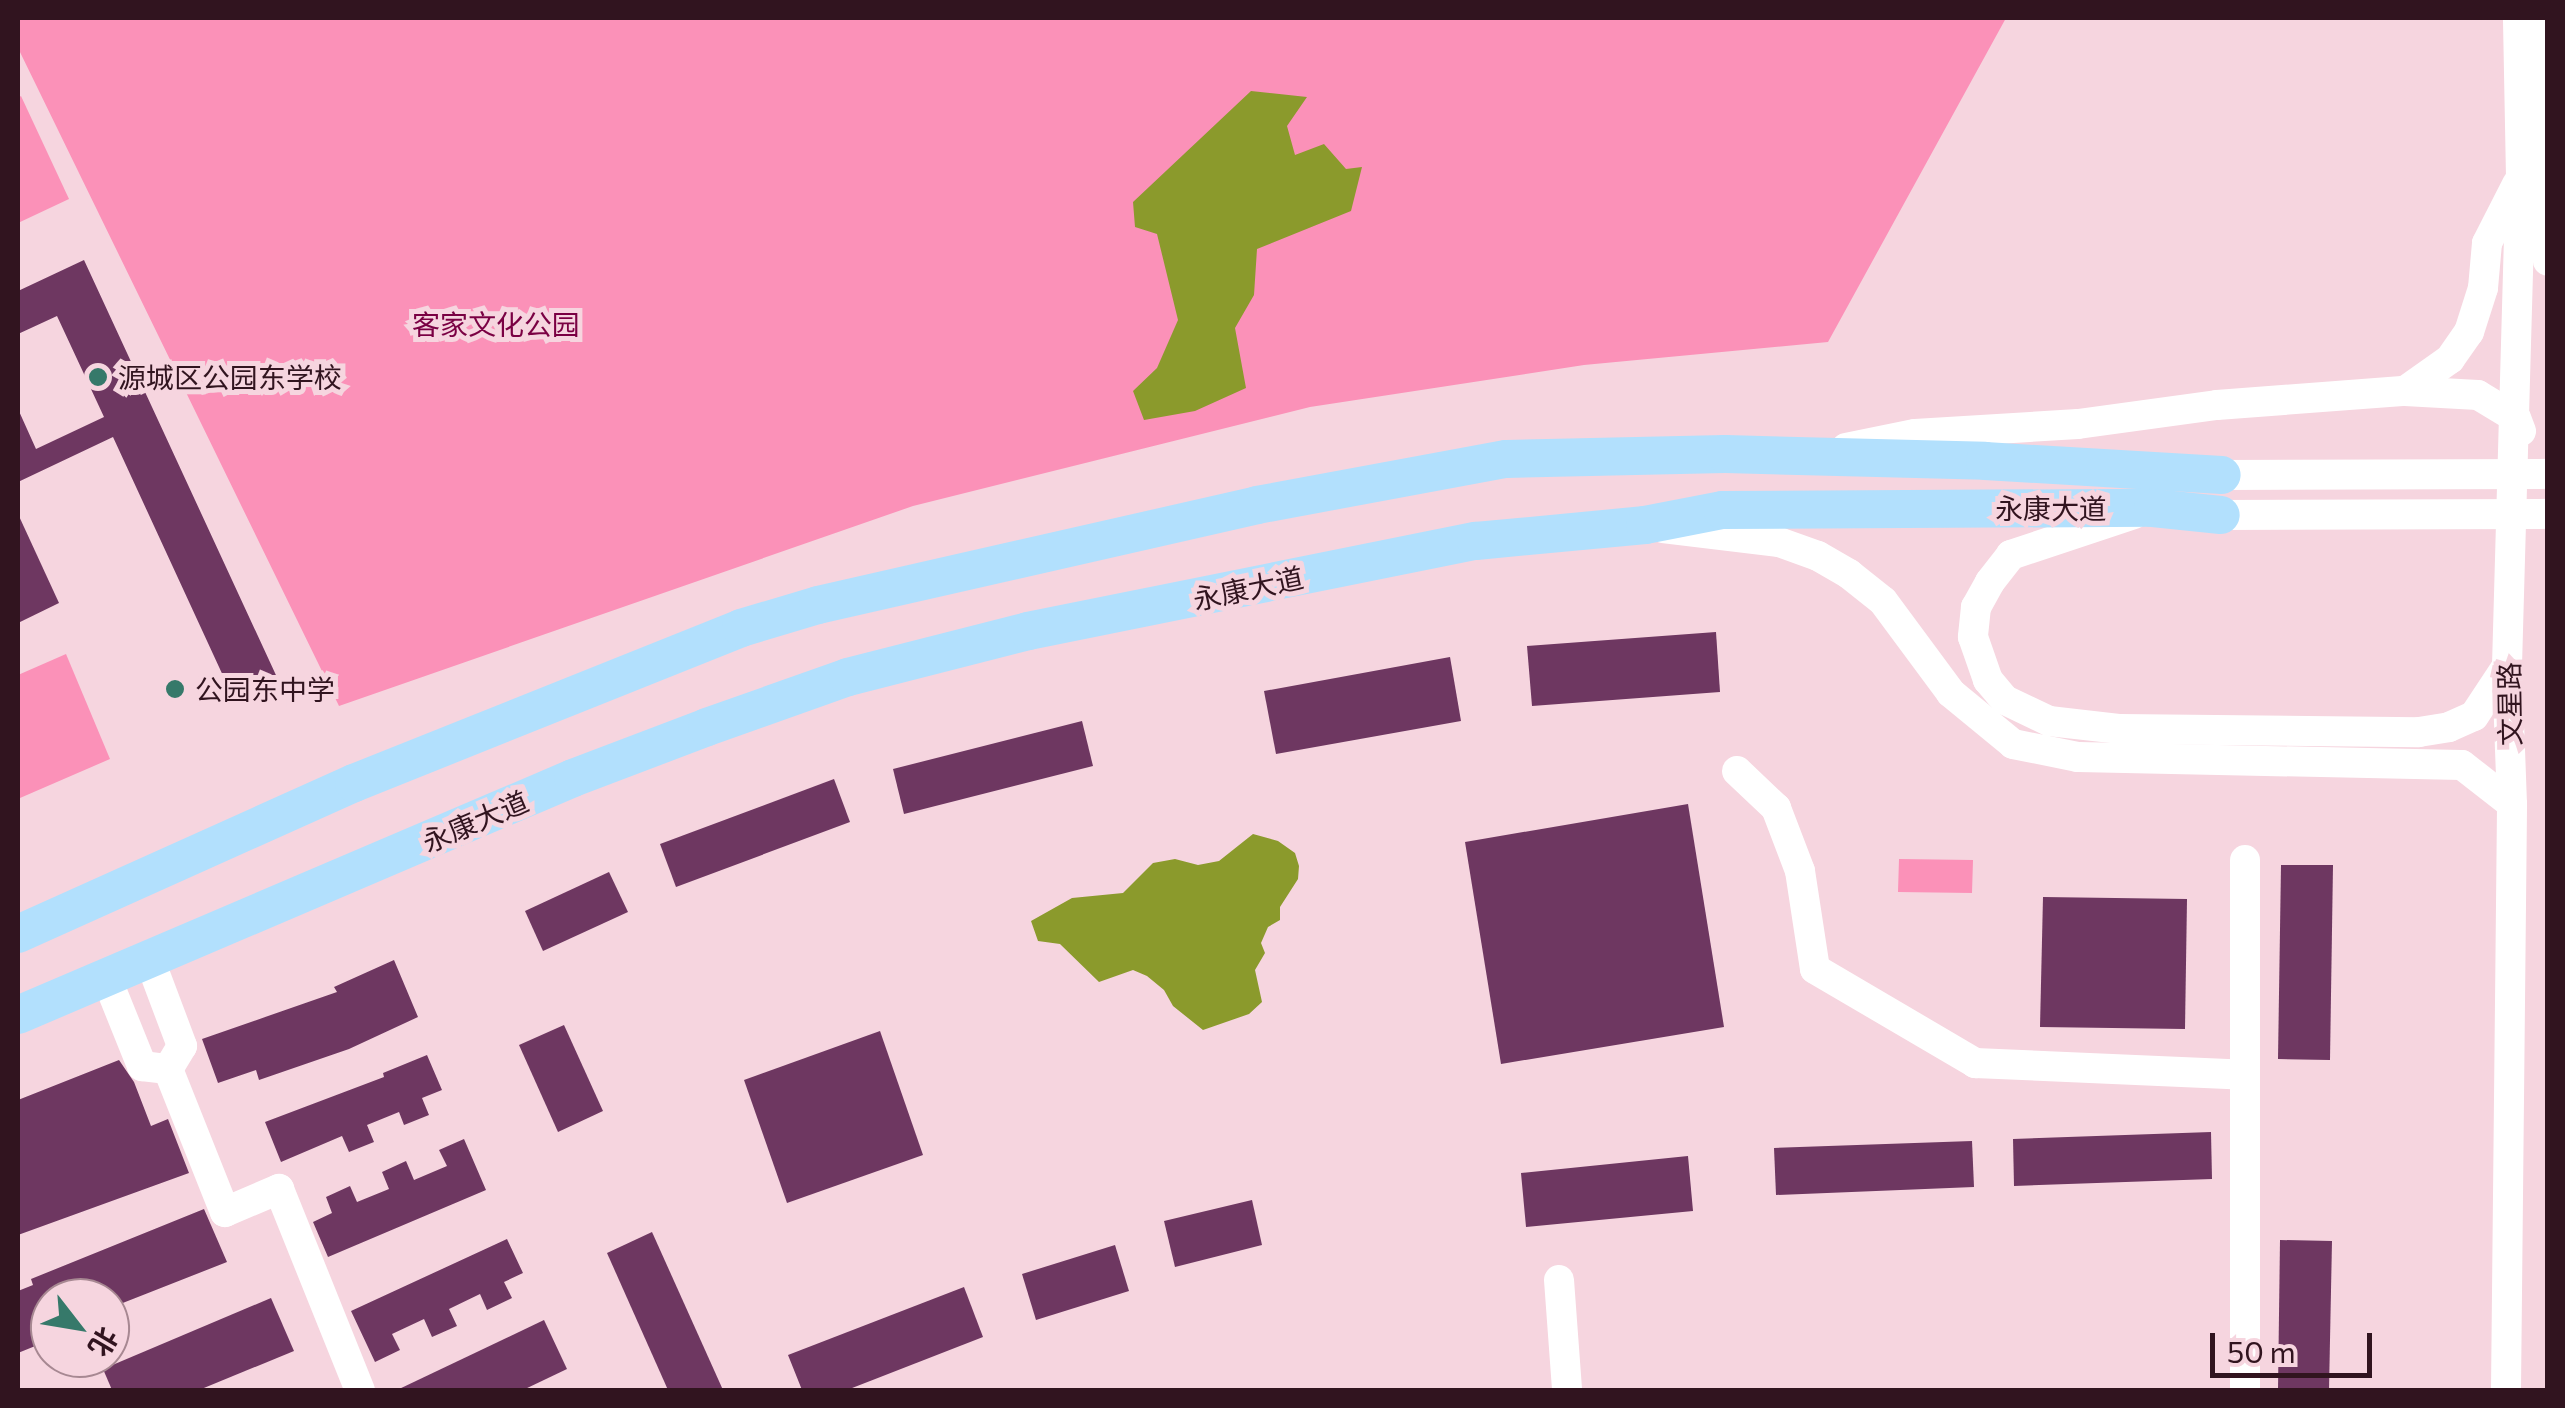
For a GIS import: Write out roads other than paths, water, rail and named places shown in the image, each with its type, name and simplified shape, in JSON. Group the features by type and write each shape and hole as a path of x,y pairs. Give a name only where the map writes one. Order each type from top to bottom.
{"main road":[{"name":"永康大道","path":"18,934 354,782 741,628 818,605 1257,505 1506,459 1804,456 2222,475"},
{"name":"永康大道","path":"18,1015 574,778 848,677 1028,631 1476,541 1645,525 1722,510 2152,508 2221,515"}],"street":[{"name":"文星路","path":"2506,1390 2512,804 2507,666 2521,176 2518,18"},
{"path":"2544,18 2542,161 2548,261"},
{"path":"2405,391 2450,359 2469,332 2483,288 2487,243 2521,176"},
{"path":"1804,456 1915,434 2078,424 2217,405 2405,391 2478,394 2516,418 2548,498"},
{"name":"永康大道","path":"2222,475 2548,474"},
{"path":"2152,508 2011,556 1990,582 1976,607 1974,637 1988,680 2004,700 2048,721 2119,729 2418,732 2450,727 2474,716 2507,666"},
{"name":"永康大道","path":"2221,515 2548,514"},
{"path":"1645,525 1779,542 1818,556 1882,601 1951,693 2014,744 2078,757 2462,765 2512,804"},
{"path":"1737,770 1776,808 1800,872 1815,968 1975,1064 2245,1075"},
{"path":"2245,860 2245,1390"},
{"path":"148,958 182,1046 168,1069"},
{"path":"107,978 142,1066 168,1069"},
{"path":"168,1069 225,1212 280,1190 360,1390"},
{"path":"1559,1280 1567,1390"}],"place":[{"name":"源城区公园东学校","path":"98,377"},
{"name":"公园东中学","path":"175,689"}],"park label":[{"name":"客家文化公园","path":"496,324"}]}
